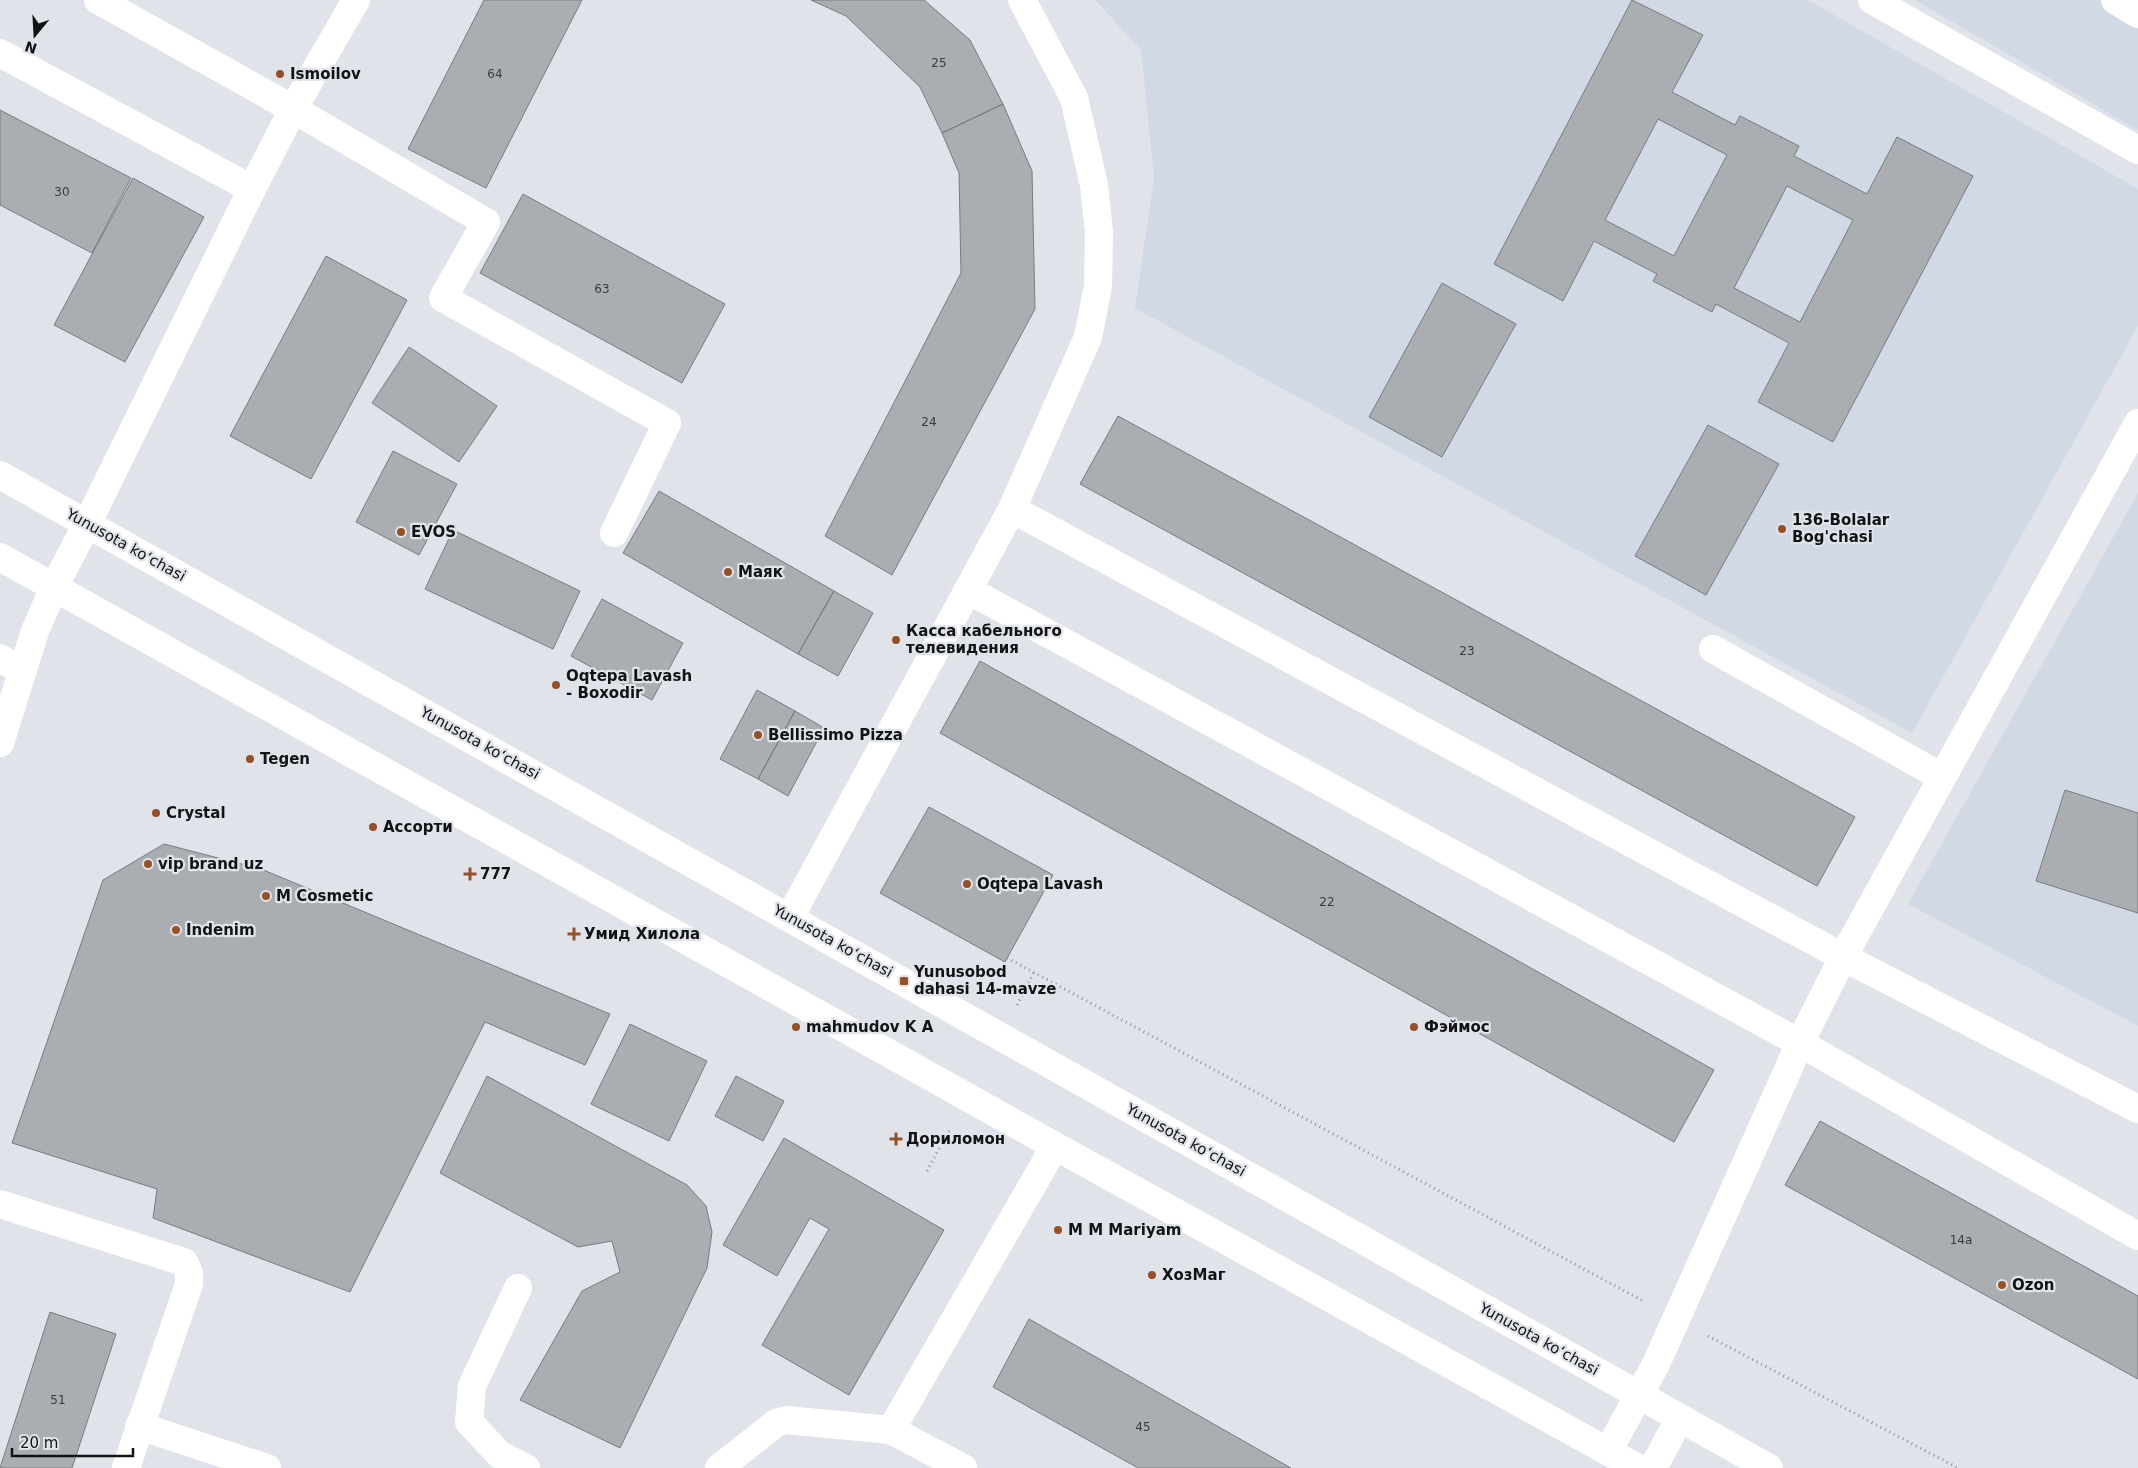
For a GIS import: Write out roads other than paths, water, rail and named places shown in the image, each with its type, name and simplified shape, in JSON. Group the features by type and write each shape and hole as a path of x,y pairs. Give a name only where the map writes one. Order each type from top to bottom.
{"main road":[{"path":"98,0 293,109 486,222 443,298 667,423 614,533"},
{"path":"0,743 11,664 35,631 54,587 88,524 252,189 293,109 356,0"},
{"path":"790,917 1012,508 1088,337 1098,286 1100,232 1094,185 1074,98 1022,0"},
{"path":"1873,0 2138,150"},
{"path":"2114,0 2138,14"},
{"path":"0,52 252,189"},
{"path":"1608,1451 1656,1364 1800,1043 1842,957 2138,423"},
{"name":"Yunusota koʻchasi","path":"0,475 1770,1468"},
{"path":"1012,508 1842,957 2138,1109"},
{"path":"0,557 1055,1146 1638,1468"},
{"path":"968,590 1800,1043 2138,1236"},
{"path":"1713,649 1942,776"},
{"path":"891,1430 1055,1146"},
{"path":"0,1204 184,1262 189,1272 189,1284 126,1468"},
{"path":"518,1288 472,1386 469,1422 500,1454 526,1468"},
{"path":"1653,1468 1680,1418"},
{"path":"718,1468 781,1421 891,1430 963,1468"},
{"path":"140,1426 267,1468"}],"place":[{"name":"Ismoilov","path":"280,74"},
{"name":"136-Bolalar Bog'chasi","path":"1782,529"},
{"name":"EVOS","path":"401,532"},
{"name":"Маяк","path":"728,572"},
{"name":"Касса кабельного телевидения","path":"896,640"},
{"name":"Oqtepa Lavash - Boxodir","path":"556,685"},
{"name":"Bellissimo Pizza","path":"758,735"},
{"name":"Tegen","path":"250,759"},
{"name":"Crystal","path":"156,813"},
{"name":"Ассорти","path":"373,827"},
{"name":"vip brand uz","path":"148,864"},
{"name":"777","path":"470,874"},
{"name":"Oqtepa Lavash","path":"967,884"},
{"name":"M Cosmetic","path":"266,896"},
{"name":"Indenim","path":"176,930"},
{"name":"Умид Хилола","path":"574,934"},
{"name":"Yunusobod dahasi 14-mavze","path":"904,981"},
{"name":"mahmudov K A","path":"796,1027"},
{"name":"Фэймос","path":"1414,1027"},
{"name":"Дориломон","path":"896,1139"},
{"name":"M M Mariyam","path":"1058,1230"},
{"name":"ХозМаг","path":"1152,1275"},
{"name":"Ozon","path":"2002,1285"}]}
